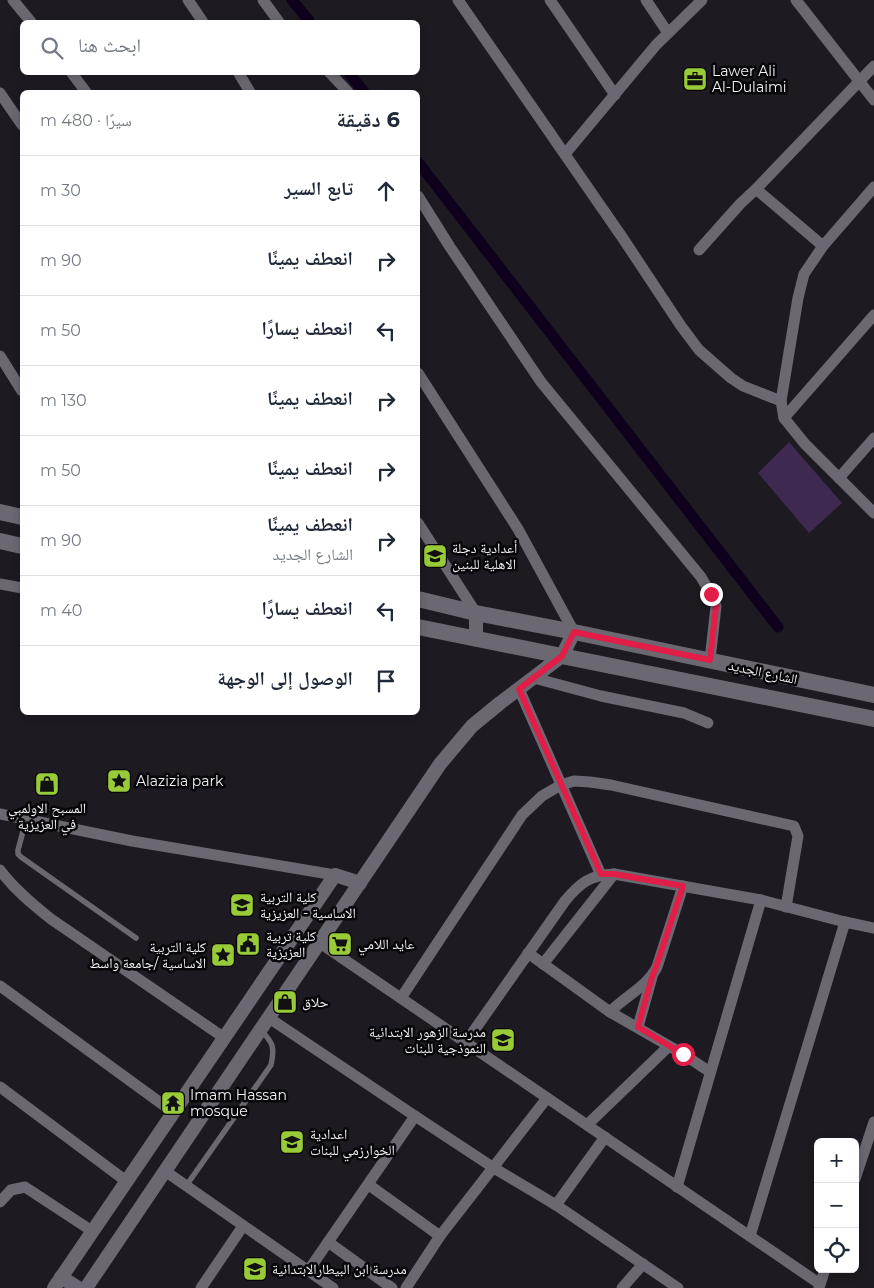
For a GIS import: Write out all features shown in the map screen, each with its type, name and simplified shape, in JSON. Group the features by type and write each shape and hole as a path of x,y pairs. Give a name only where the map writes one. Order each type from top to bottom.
{"main road":[{"path":"0,512 20,517"},
{"path":"0,541 20,546"},
{"name":"الشارع الجديد","path":"420,599 476,613 874,695"},
{"name":"الشارع الجديد","path":"420,627 874,719"}],"street":[{"path":"13,0 29,20"},
{"path":"188,0 202,20"},
{"path":"262,0 277,20"},
{"path":"458,0 699,350 743,386 781,401"},
{"path":"550,0 615,95"},
{"path":"646,0 668,34"},
{"path":"565,154 656,45 702,0"},
{"path":"796,0 874,100"},
{"path":"699,250 740,204 874,66"},
{"path":"73,75 84,90"},
{"path":"240,75 249,90"},
{"path":"332,75 346,90"},
{"path":"0,94 20,122"},
{"path":"874,187 823,246 804,274 798,298 781,401 784,418 806,444 874,513"},
{"path":"756,189 823,246"},
{"path":"420,199 541,382 701,577 716,606 710,660"},
{"path":"784,418 874,315"},
{"path":"0,356 20,388"},
{"path":"86,1288 440,764 459,740 479,721 562,656 574,632 518,529 420,379"},
{"path":"839,478 874,438"},
{"path":"420,526 476,613 476,639"},
{"path":"0,584 20,588"},
{"path":"534,678 601,696 684,713 708,723"},
{"path":"519,689 601,874"},
{"path":"401,998 522,815 542,796 561,785 574,781 611,785 794,826 798,836 786,907"},
{"path":"0,814 132,841 335,875 360,883"},
{"path":"0,870 28,901 51,919 223,1037"},
{"path":"466,1042 576,887 584,881 601,874 614,874 761,900 874,928"},
{"path":"543,964 614,874"},
{"path":"78,1288 58,1282 335,875"},
{"path":"638,1027 652,977 660,959 683,886"},
{"path":"677,1187 761,900"},
{"path":"750,1236 845,922"},
{"path":"320,942 750,1236 819,1286 824,1273"},
{"path":"528,953 610,1012 638,1027 710,1072"},
{"path":"610,1012 619,1002 652,977"},
{"path":"0,986 173,1112"},
{"path":"269,1018 494,1168 556,1205 678,1288"},
{"path":"587,1125 669,1046"},
{"path":"0,1087 126,1181"},
{"path":"406,1288 440,1236 547,1098"},
{"path":"308,1270 369,1185 415,1116"},
{"path":"859,1169 872,1135 874,1122"},
{"path":"556,1205 605,1137"},
{"path":"165,1171 333,1288"},
{"path":"369,1185 440,1236"},
{"path":"0,1202 11,1190 25,1187 92,1231"},
{"path":"201,1288 243,1226"},
{"path":"328,1242 392,1288"},
{"path":"622,1288 643,1264"}],"lane":[{"path":"26,820 18,854 136,938"},
{"path":"186,1186 271,1065 274,1052 270,1040 261,1030"}],"shaded area":[{"path":"789,442 842,503 809,533 758,473"}],"waterway":[{"path":"292,0 308,20"},
{"path":"350,75 362,90"},
{"path":"420,165 778,627"}],"place":[{"name":"Lawer Ali Al-Dulaimi","path":"695,79"},
{"name":"أعدادية دجلة الاهلية للبنين","path":"435,556"},
{"name":"Alazizia park","path":"119,781"},
{"name":"المسبح الاولمبي في العزيزية","path":"47,784"},
{"name":"كلية التربية الاساسية - العزيزية","path":"242,905"},
{"name":"كلية تربية العزيزية","path":"248,944"},
{"name":"عايد اللامي","path":"340,944"},
{"name":"كلية التربية الاساسية /جامعة واسط","path":"223,955"},
{"name":"حلاق","path":"285,1002"},
{"name":"مدرسة الزهور الابتدائية النموذجية للبنات","path":"503,1040"},
{"name":"Imam Hassan mosque","path":"173,1103"},
{"name":"اعدادية الخوارزمي للبنات","path":"292,1142"},
{"name":"مدرسة ابن البيطارالابتدائية","path":"255,1269"}],"route":[{"path":"683,1054 638,1027 652,977 683,886 614,874 601,874 519,689 562,656 574,632 710,660 716,606 711,594"}]}
